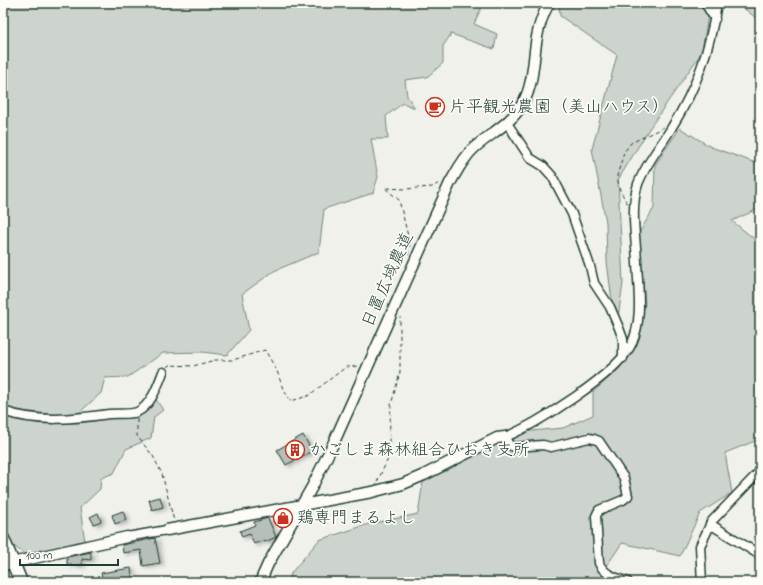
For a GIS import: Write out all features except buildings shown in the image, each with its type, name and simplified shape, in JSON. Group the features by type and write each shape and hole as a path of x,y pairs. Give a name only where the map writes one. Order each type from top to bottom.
{"main road":[{"path":"3,539 8,564 20,582"}],"street":[{"name":"日置広域農道","path":"260,582 334,442 450,183 462,163 473,149 507,123 518,112 527,94 541,19 549,3"},
{"path":"705,3 715,19"},
{"path":"8,564 171,529 301,506 372,492 403,484 497,438 523,430 607,374 623,358 632,343 638,323 635,213 637,187 642,175 672,128 698,79 709,48 717,3"},
{"path":"507,123 530,158 543,166 552,176 572,214 590,266 594,283 610,307 623,339 623,358"},
{"path":"3,411 30,418 54,419 137,413 148,403 163,372"},
{"path":"505,436 509,445 514,447 543,445 551,447 589,438 594,438 599,441 624,478 628,496 623,500 599,510 596,516 599,563 602,569 610,575 628,582"},
{"path":"702,582 700,546 710,524 760,471"},
{"path":"710,524 760,555"}],"path":[{"path":"635,213 629,208 620,190 617,176 624,152 631,143 655,130 667,126 672,128"},
{"path":"408,258 410,244 398,200 384,188 406,189 432,187 440,182 450,183"},
{"path":"372,492 388,458 391,404 400,372 401,326 399,312 395,304"},
{"path":"163,372 169,365 193,366 215,360 232,360 265,350 277,371 283,389 291,401 308,396 346,367 368,364"},
{"path":"137,413 137,436 152,456 162,474 171,529"}],"shaded area":[{"path":"3,3 416,3 427,6 436,3 482,3 483,4 474,24 497,34 494,49 451,34 443,46 443,63 427,77 405,80 407,96 415,108 403,103 386,116 388,139 371,139 378,177 373,193 324,209 319,252 274,271 242,294 249,330 227,355 202,352 163,353 128,377 105,378 101,393 79,413 84,420 134,411 155,398 163,410 154,417 151,438 126,449 114,473 101,478 100,489 80,508 85,542 24,554 10,543 3,523"},
{"path":"559,3 710,3 702,52 649,129 618,180 623,283 616,332 607,262 606,222 592,149 617,55 560,16"},
{"path":"737,3 760,3 760,21"},
{"path":"680,128 711,147 756,163 756,131 760,130 760,208 732,221 757,241 760,240 760,439 725,453 732,493 700,513 680,556 622,543 603,571 617,582 289,582 291,573 319,540 369,524 418,514 423,482 521,432 563,428 593,415 593,392 619,369 629,356 636,343 645,304 639,233 654,208 655,165"}],"place":[{"name":"片平観光農園（美山ハウス）","path":"435,107"},
{"name":"かごしま森林組合ひおき支所","path":"295,450"},
{"name":"鶏専門まるよし","path":"283,518"}]}
